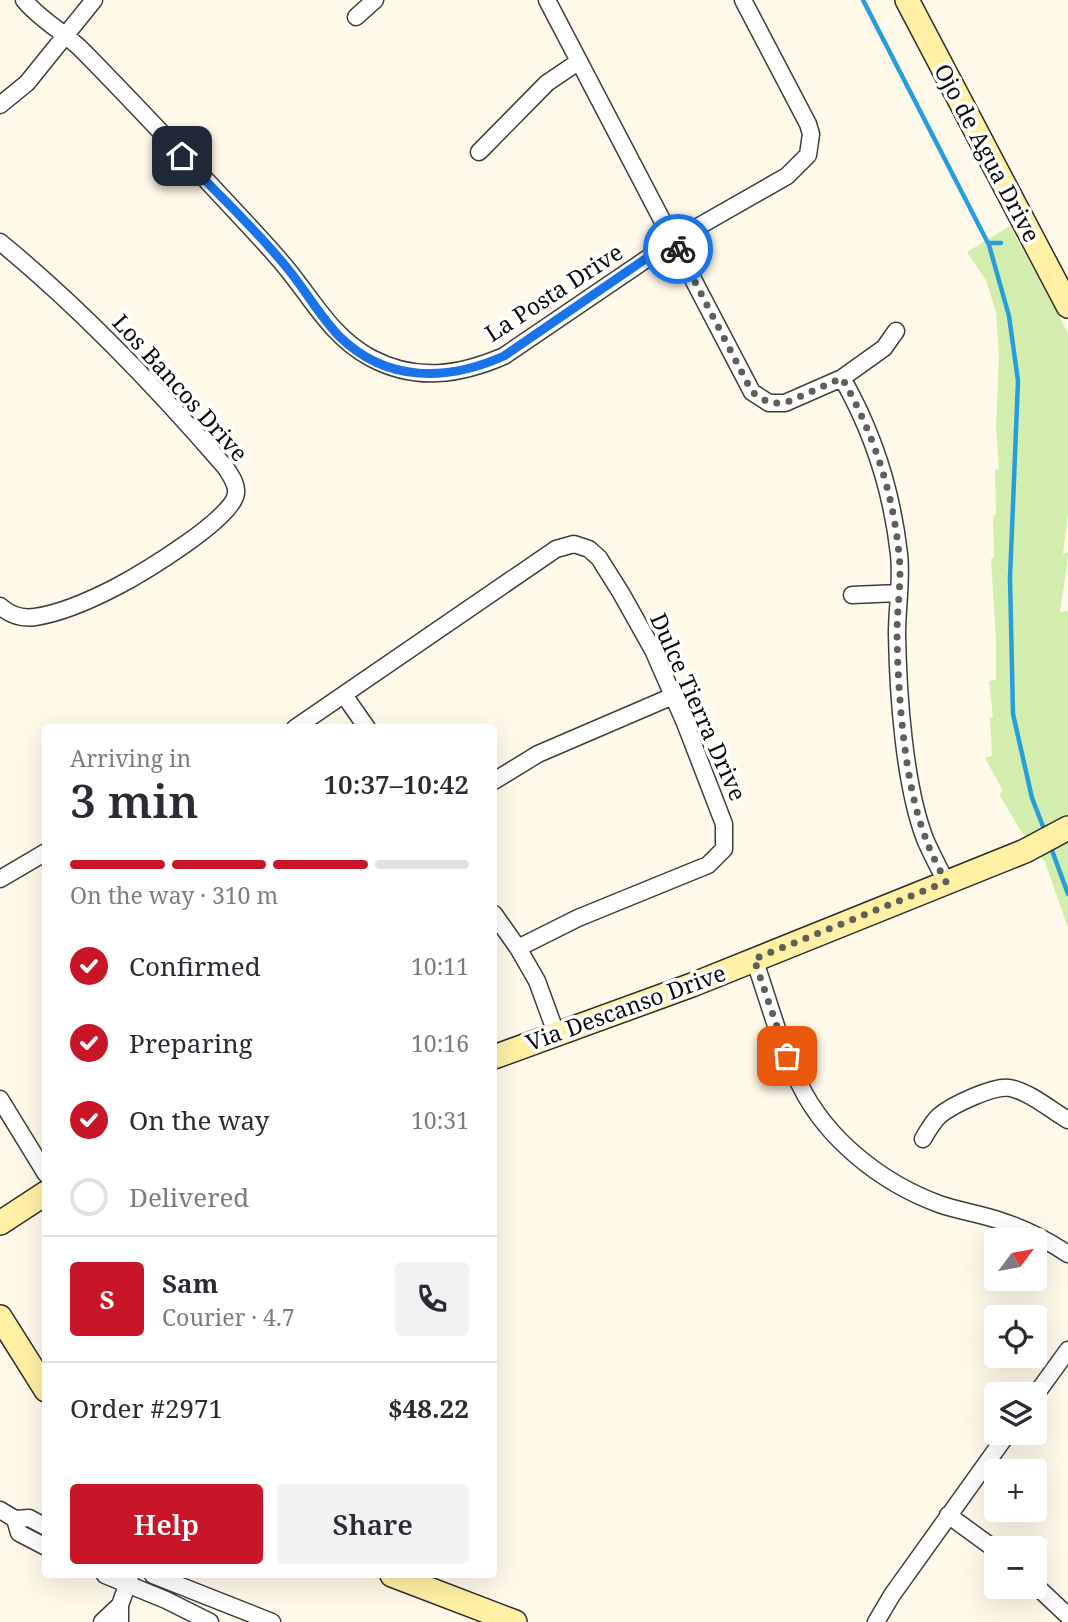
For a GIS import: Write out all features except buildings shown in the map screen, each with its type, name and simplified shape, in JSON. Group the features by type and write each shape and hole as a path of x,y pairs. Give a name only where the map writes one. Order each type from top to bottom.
{"street":[{"name":"La Posta Drive","path":"24,0 81,49 250,227 287,268 341,337 372,359 393,368 413,373 439,374 477,367 504,356 673,240 786,176 808,155 811,147 808,124 743,0"},
{"path":"0,106 27,83 94,0"},
{"path":"356,17 375,0"},
{"path":"547,0 752,392 769,403 785,403 842,378 884,348 896,331"},
{"name":"Ojo de Agua Drive","path":"907,0 1068,306"},
{"path":"479,152 547,83 578,62"},
{"name":"Los Bancos Drive","path":"0,242 84,315 167,400 226,468 234,481 236,493 229,510 212,525 114,588 49,614 32,617 16,616 0,606"},
{"path":"842,378 860,410 889,492 899,556 897,633 901,706 911,784 925,837 946,882"},
{"name":"Dulce Tierra Drive","path":"301,724 556,549 574,544 589,549 599,558 653,650 673,696 724,824 724,849 708,865 590,913 518,948"},
{"path":"852,595 899,593"},
{"path":"344,695 364,724"},
{"path":"497,779 550,748 673,696"},
{"name":"Via Descanso Drive","path":"497,1056 692,985 1025,851 1056,834"},
{"path":"0,879 42,854"},
{"path":"497,919 537,981 556,1033"},
{"path":"754,959 787,1056 800,1085 825,1121 852,1152 909,1192 957,1210 1027,1230 1068,1254"},
{"path":"923,1139 930,1126 948,1110 996,1088 1008,1087 1021,1092 1068,1120"},
{"path":"0,1099 42,1167"},
{"path":"0,1223 42,1196"},
{"path":"0,1317 42,1384"},
{"path":"1045,1382 1068,1350"},
{"path":"876,1622 999,1445"},
{"path":"0,1510 15,1519 29,1518 42,1525"},
{"path":"948,1515 984,1541"},
{"path":"15,1519 19,1533 42,1546"},
{"path":"160,1578 267,1621"},
{"path":"399,1578 487,1617 513,1622"},
{"path":"120,1622 120,1605 130,1580 210,1622"},
{"path":"1047,1596 1068,1616"},
{"path":"102,1622 120,1605"}],"green space":[{"path":"1010,226 1068,333 1068,512 1063,554 1068,552 1068,557 1060,612 1068,611 1068,928 1045,862 1019,828 999,794 1003,791 985,758 992,756 990,718 993,717 989,681 996,680 991,559 994,558 993,516 996,514 995,470 999,469 996,426 999,355 996,312 986,280 967,252"}],"waterway":[{"path":"863,0 989,245 1009,316 1018,381 1010,578 1013,714 1032,798 1046,834"},
{"path":"988,243 1001,243"},
{"path":"1050,845 1068,894"}],"way so far":[{"path":"678,249 752,392 769,403 785,403 842,378 860,410 889,492 899,556 897,633 901,706 911,784 925,837 946,882 754,959 787,1056"}],"route":[{"path":"182,156 287,268 341,337 372,359 413,373 457,372 504,356 673,240 678,249"}]}
